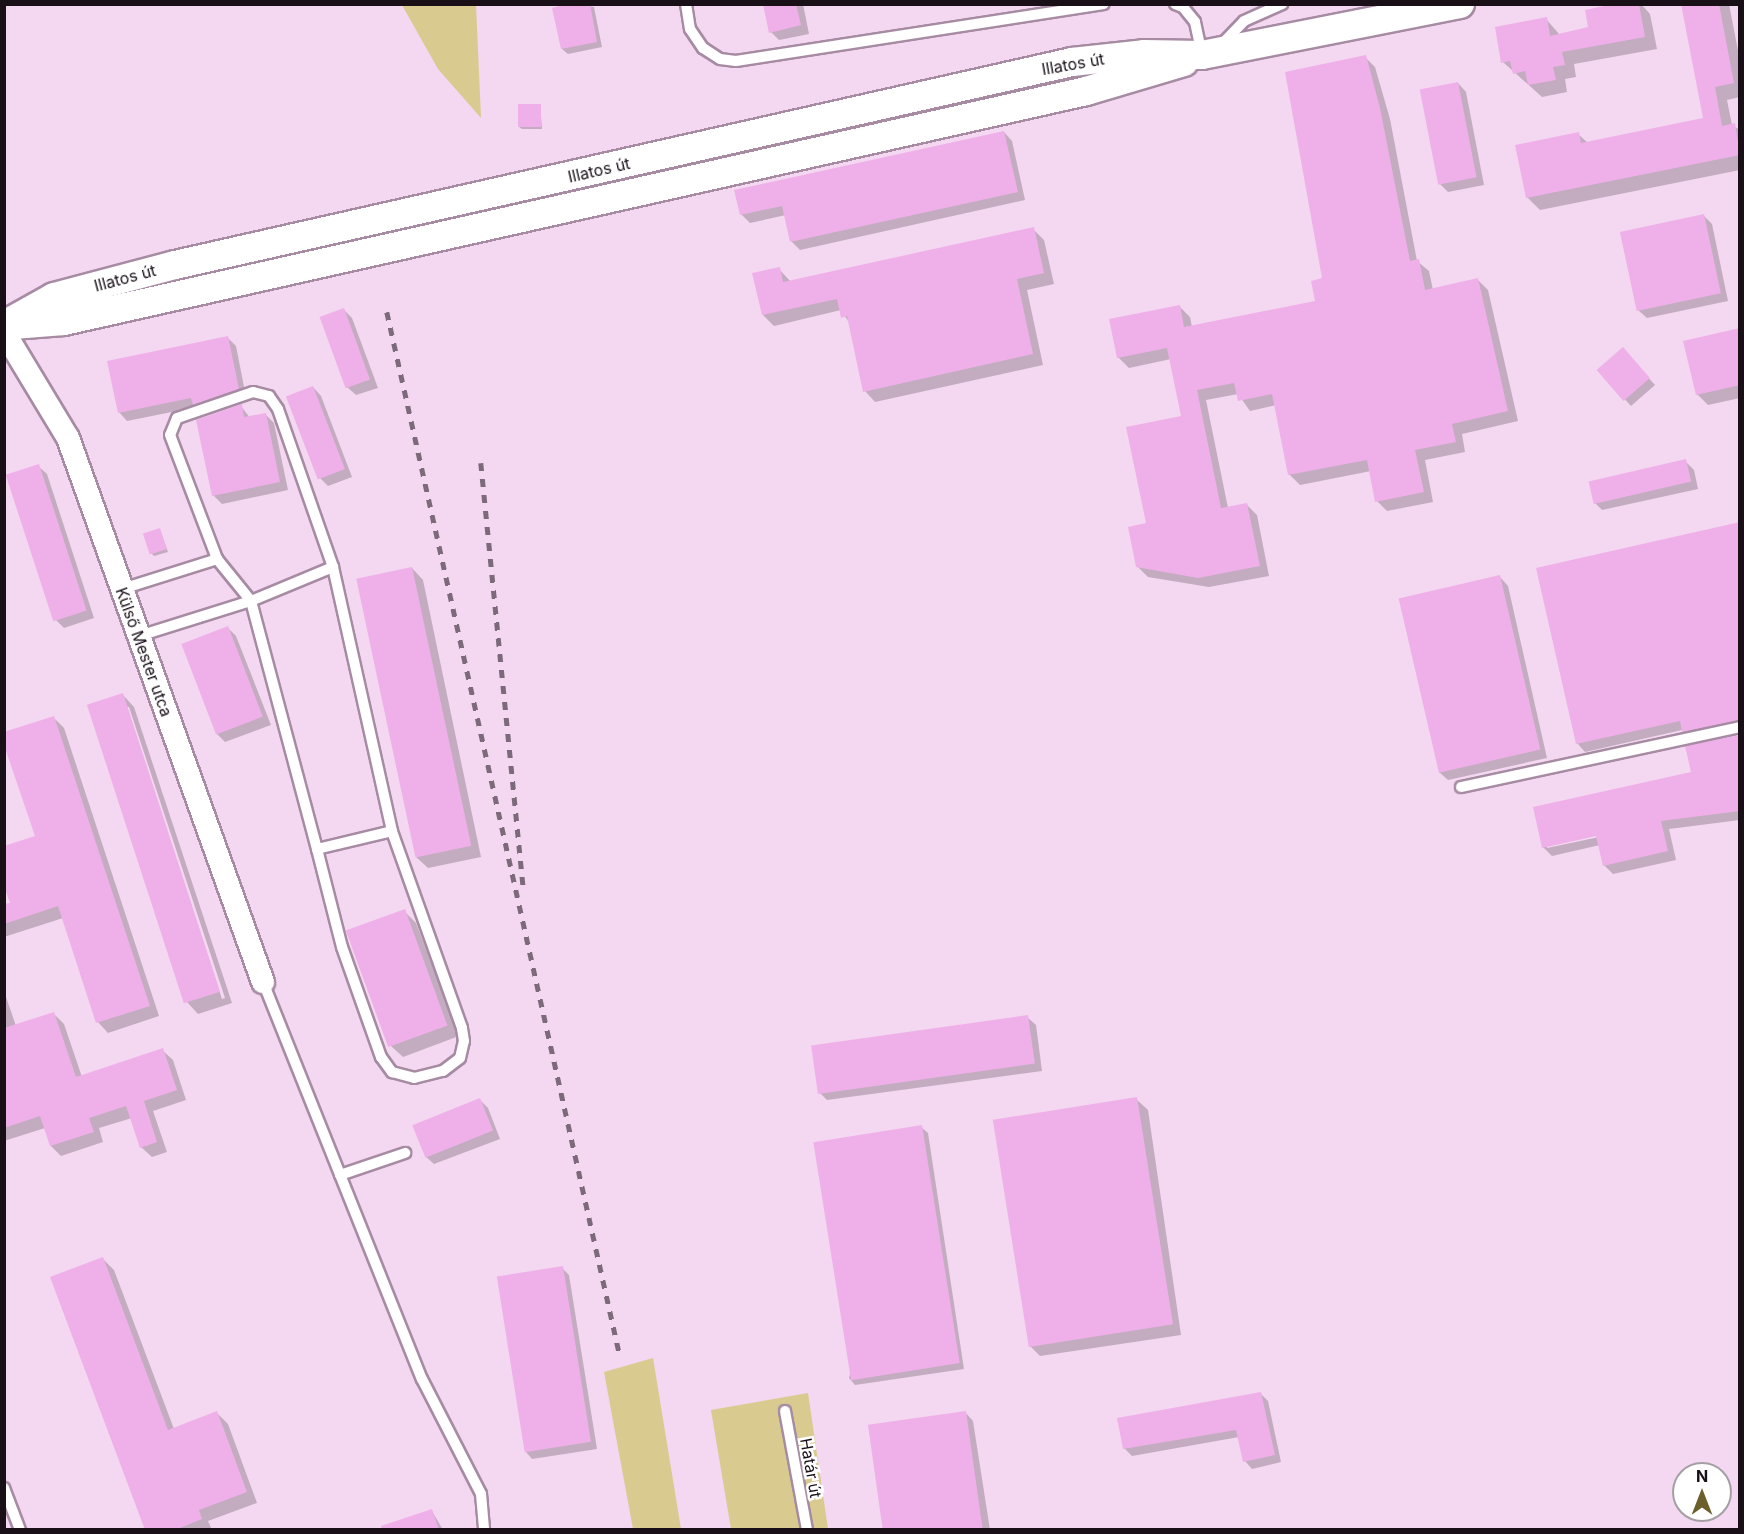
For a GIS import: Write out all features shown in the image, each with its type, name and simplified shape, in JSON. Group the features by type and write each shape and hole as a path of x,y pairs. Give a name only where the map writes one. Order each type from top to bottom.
{"street":[{"name":"Illatos út","path":"4,325 64,321 1086,91 1208,54 1438,6"},
{"name":"Külső Mester utca","path":"4,332 68,438 263,982"}],"lane":[{"path":"686,4 690,29 703,48 720,59 736,62 1104,4"},
{"path":"1175,4 1183,7 1195,22 1208,54 1244,21 1282,4"},
{"path":"253,392 269,396 278,409 333,567 392,831 462,1028 464,1041 460,1058 443,1071 414,1078 392,1072 381,1057 342,947 251,601 217,559 170,435 171,425 177,418 253,392"},
{"path":"122,589 217,559"},
{"path":"139,636 251,601 333,567"},
{"path":"1461,787 1740,727"},
{"path":"317,849 392,831"},
{"path":"263,982 422,1379 481,1494 484,1530"},
{"path":"340,1175 405,1153"},
{"name":"Határ út","path":"785,1411 807,1530"},
{"path":"4,1488 20,1530"}],"shaded area":[{"path":"402,5 476,5 481,118 438,69"},
{"path":"653,1358 681,1529 633,1529 604,1372"},
{"path":"808,1393 828,1529 731,1529 711,1410"}],"building":[{"path":"567,4 590,4 597,42 561,49 552,8"},
{"path":"763,4 796,4 801,25 769,33"},
{"path":"1613,4 1639,4 1645,37 1562,52 1565,65 1553,67 1556,80 1528,85 1525,71 1513,74 1510,61 1501,63 1495,27 1547,17 1550,36 1588,27 1585,10"},
{"path":"1681,4 1719,4 1734,83 1715,87 1722,126 1735,123 1740,155 1526,198 1515,145 1579,132 1581,143 1703,118"},
{"path":"1366,55 1380,108 1410,261 1419,259 1425,290 1478,278 1508,411 1452,424 1456,442 1415,450 1424,492 1375,502 1367,460 1288,475 1272,394 1238,401 1234,383 1197,390 1221,508 1247,503 1260,566 1198,578 1136,567 1128,527 1146,523 1126,427 1181,416 1167,348 1117,358 1109,319 1180,305 1184,327 1315,301 1311,281 1322,278 1285,72"},
{"path":"1458,82 1477,177 1438,185 1420,89"},
{"path":"518,104 541,104 541,127 518,127"},
{"path":"1004,131 1018,192 790,242 782,206 740,215 734,190"},
{"path":"1704,214 1721,293 1637,311 1620,232"},
{"path":"1034,227 1044,273 1017,279 1033,354 863,392 847,316 841,318 837,299 762,315 752,273 780,267 783,282"},
{"path":"344,308 370,379 346,388 320,317"},
{"path":"1740,328 1740,385 1696,395 1683,341"},
{"path":"228,336 239,389 193,405 191,398 118,413 107,361"},
{"path":"1623,347 1650,378 1623,401 1597,370"},
{"path":"313,386 345,469 318,479 286,396"},
{"path":"242,404 244,417 266,413 280,482 212,496 196,420"},
{"path":"1686,459 1691,481 1594,504 1589,481"},
{"path":"39,464 87,610 53,621 6,475"},
{"path":"1740,522 1740,720 1682,732 1680,721 1576,744 1536,568"},
{"path":"160,528 167,549 150,554 143,534"},
{"path":"412,567 471,846 416,858 356,579"},
{"path":"1500,575 1540,749 1439,773 1399,598"},
{"path":"228,626 263,717 216,734 181,644"},
{"path":"123,693 220,992 184,1003 87,705"},
{"path":"54,716 150,1006 96,1023 58,906 4,924 4,904 10,903 4,886 4,846 35,836 4,745 4,732"},
{"path":"1740,735 1740,811 1661,821 1668,851 1603,866 1596,836 1542,848 1533,807 1691,772 1685,746"},
{"path":"405,909 447,1026 388,1047 346,931"},
{"path":"54,1012 76,1077 163,1048 177,1090 144,1101 157,1142 140,1148 126,1106 89,1118 94,1132 50,1146 40,1116 4,1128 4,1028"},
{"path":"1028,1015 1035,1064 818,1094 811,1045"},
{"path":"1137,1097 1173,1324 1029,1347 993,1120"},
{"path":"480,1098 493,1130 425,1158 412,1125"},
{"path":"922,1125 960,1363 851,1380 813,1142"},
{"path":"103,1257 168,1430 217,1411 247,1492 199,1510 202,1519 175,1530 145,1530 50,1277"},
{"path":"563,1266 591,1442 525,1452 497,1276"},
{"path":"1261,1392 1275,1455 1243,1462 1236,1430 1123,1449 1117,1418"},
{"path":"966,1411 983,1530 883,1530 868,1425"},
{"path":"432,1509 439,1530 382,1530 381,1526"}],"railway":[{"path":"387,312 619,1352"},
{"path":"481,463 523,886"}]}
